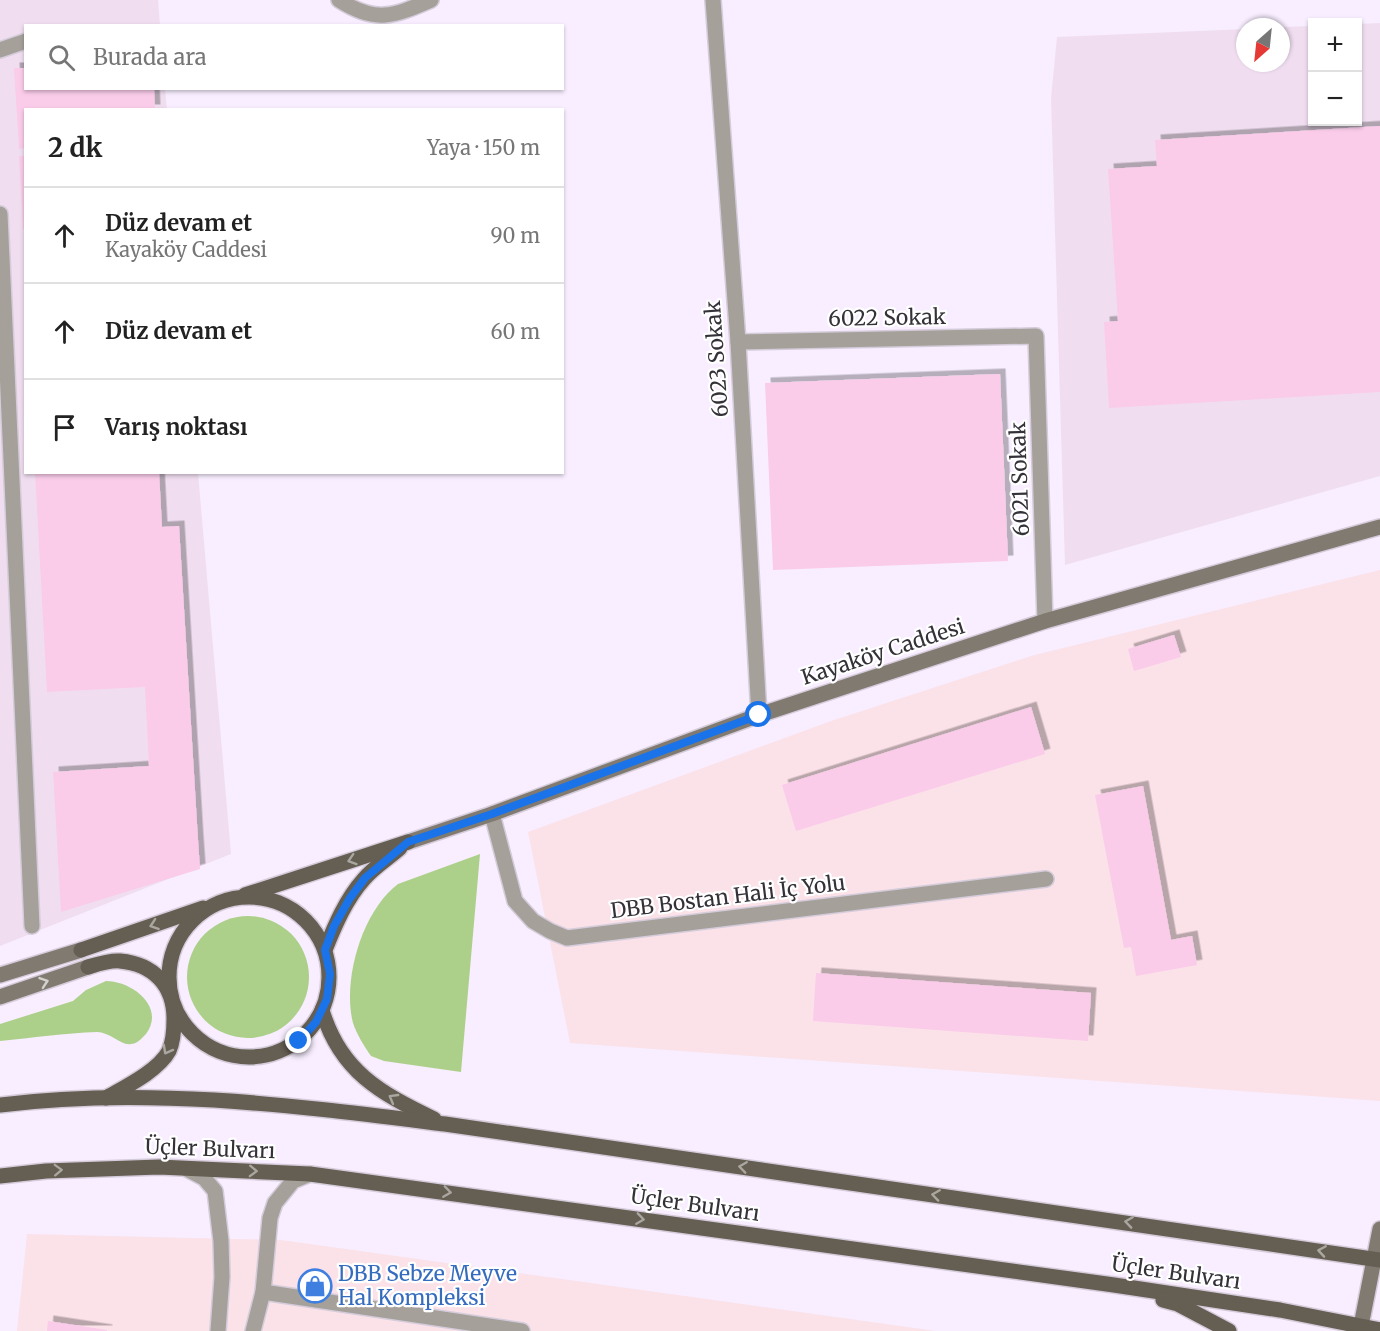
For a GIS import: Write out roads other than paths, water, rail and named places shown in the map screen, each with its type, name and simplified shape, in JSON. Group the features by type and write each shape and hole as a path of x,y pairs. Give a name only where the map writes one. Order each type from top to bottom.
{"main road":[{"path":"81,950 408,842"},
{"path":"325,950 334,926 365,878 408,842"},
{"path":"88,966 118,960 136,964 155,973 170,994 181,1020 200,1041 224,1054 252,1058 277,1053 299,1041 316,1022 322,1010 327,999 330,974 325,950 313,927 294,910 271,900 246,896 230,900 195,917 178,939 169,966 170,994 174,1009 174,1023 168,1052 140,1078 105,1098"},
{"path":"322,1010 328,1030 342,1054 360,1074 398,1102 445,1124"},
{"name":"Üçler Bulvarı","path":"0,1105 105,1098 171,1098 303,1107 445,1124 1377,1260"},
{"name":"Üçler Bulvarı","path":"0,1176 57,1170 159,1167 310,1174 1114,1285 1280,1310 1380,1330"},
{"path":"1114,1285 1178,1304 1228,1331"}],"street":[{"path":"339,0 358,10 380,17 400,13 431,0"},
{"name":"6023 Sokak","path":"713,0 738,342 759,715"},
{"path":"0,50 24,42"},
{"path":"0,214 6,478 32,926"},
{"name":"6022 Sokak","path":"738,342 1036,336"},
{"name":"6021 Sokak","path":"1036,336 1045,621"},
{"name":"Kayaköy Caddesi","path":"408,842 492,814 759,715 1045,621 1380,527"},
{"name":"DBB Bostan Hali İç Yolu","path":"492,814 515,901 533,921 567,938 1046,879"},
{"path":"0,975 81,950"},
{"path":"0,997 88,966"},
{"path":"187,1169 204,1178 215,1191 222,1268 218,1331"},
{"path":"253,1331 263,1292 269,1227 275,1203 293,1181 310,1174"},
{"path":"1361,1328 1377,1260 1380,1229"},
{"path":"263,1292 522,1331"}],"place":[{"name":"DBB Sebze Meyve Hal Kompleksi","path":"315,1286"}]}
